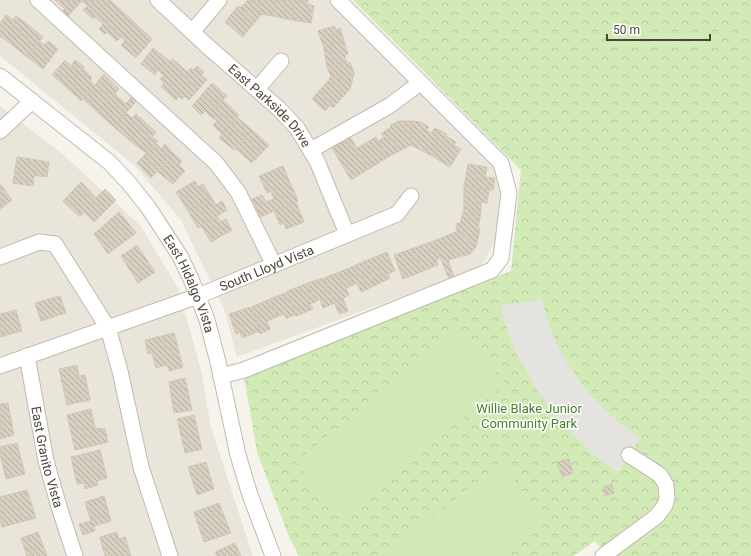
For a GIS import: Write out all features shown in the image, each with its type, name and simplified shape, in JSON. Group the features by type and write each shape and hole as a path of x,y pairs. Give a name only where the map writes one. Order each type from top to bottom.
{"street":[{"path":"38,0 216,163 238,192 274,264"},
{"name":"East Parkside Drive","path":"158,0 192,32 279,108 297,128 317,162 347,234"},
{"path":"192,32 219,0"},
{"path":"221,376 244,370 492,270 501,258 509,193 501,163 338,0"},
{"path":"257,89 281,61"},
{"name":"East Hidalgo Vista","path":"0,76 109,162 148,206 180,256 207,320 238,455 250,495 274,556"},
{"path":"311,150 389,106 420,83"},
{"path":"0,131 32,101"},
{"name":"South Lloyd Vista","path":"0,366 198,296 397,214 411,196"},
{"path":"0,257 38,242 56,244 108,328 120,370 141,467 170,556"},
{"name":"East Granito Vista","path":"27,356 46,461 75,556"},
{"path":"603,556 656,516 665,505 667,498 666,485 660,475 629,455"}],"shaded area":[{"path":"0,0 328,0 493,163 501,185 496,240 480,268 237,357 224,309 181,220 134,165 0,56"},
{"path":"0,106 60,152 140,225 179,290 202,374 211,428 253,556 0,556"},
{"path":"541,299 558,347 583,386 602,407 640,438 619,472 602,461 584,446 552,412 538,392 516,353 500,306"}],"green space":[{"name":"Willie Blake Junior Community Park","path":"353,0 751,0 751,556 607,556 595,541 573,556 299,556 289,537 257,452 244,377 511,271 521,170"},
{"path":"461,329 505,384 341,518 296,462"},
{"path":"502,464 544,519 496,556 382,556"}],"building":[{"path":"55,0 83,0 68,16 63,11 65,9"},
{"path":"110,0 93,19 83,10 88,6 81,1"},
{"path":"110,0 134,22 117,41 107,32 105,34 99,29 103,24 95,17"},
{"path":"248,0 258,0 262,14 256,21 240,8"},
{"path":"258,0 275,0 272,16 262,14"},
{"path":"275,0 295,0 292,20 272,16"},
{"path":"295,0 308,0 307,4 314,6 311,23 292,20"},
{"path":"238,6 256,21 243,37 225,22"},
{"path":"6,15 13,20 16,16 27,24 11,44 0,36 0,23"},
{"path":"134,22 152,39 136,58 121,45 125,41 121,37"},
{"path":"27,24 43,37 27,57 11,44"},
{"path":"334,26 336,30 340,28 344,41 324,49 318,31"},
{"path":"48,41 58,49 43,69 27,57 40,42 44,45"},
{"path":"344,41 348,54 345,55 346,61 327,67 324,49"},
{"path":"153,48 171,62 161,73 158,70 155,75 141,64"},
{"path":"173,59 187,72 191,68 193,70 197,66 204,72 201,75 207,80 189,100 185,96 182,99 179,96 176,100 161,87 164,83 160,79 164,75 161,73"},
{"path":"65,60 71,66 75,60 84,67 66,87 52,75"},
{"path":"346,61 347,63 350,62 354,73 352,82 331,77 327,67"},
{"path":"83,68 92,78 90,80 95,86 81,101 66,87"},
{"path":"104,74 119,89 98,113 83,99"},
{"path":"331,77 352,82 350,89 333,108 330,105 325,111 312,99"},
{"path":"212,83 227,96 209,115 205,111 201,115 192,106"},
{"path":"115,94 126,104 133,95 138,99 114,127 98,113"},
{"path":"223,100 239,115 222,134 213,125 217,121 209,115"},
{"path":"126,113 132,118 136,114 145,122 129,140 114,127"},
{"path":"237,117 252,130 234,150 219,138"},
{"path":"399,121 412,121 411,145 388,157 378,141 384,138 381,134 392,126 390,125"},
{"path":"412,121 421,122 429,127 426,130 431,133 435,128 447,134 432,156 411,145"},
{"path":"145,122 156,132 152,137 158,141 146,153 129,140"},
{"path":"252,130 269,145 252,163 235,148"},
{"path":"446,136 456,142 454,145 461,149 450,167 432,156"},
{"path":"350,137 357,148 376,137 388,157 351,180 332,148"},
{"path":"156,143 161,149 165,144 174,154 151,178 137,163"},
{"path":"174,154 182,161 179,165 185,171 173,184 158,172"},
{"path":"17,157 49,162 47,177 34,175 33,186 13,183"},
{"path":"468,164 487,167 485,177 495,178 493,190 464,186"},
{"path":"283,166 298,201 260,217 252,199 262,195 266,202 274,199 271,191 267,193 259,176"},
{"path":"195,181 198,187 203,184 211,197 188,211 176,192"},
{"path":"81,182 96,198 105,189 116,200 94,222 84,212 80,217 63,201"},
{"path":"0,184 12,200 0,209"},
{"path":"464,186 489,190 487,203 481,202 481,212 464,209"},
{"path":"211,197 216,205 222,201 227,210 198,228 188,211"},
{"path":"296,202 304,222 286,229 284,223 280,225 274,211"},
{"path":"464,209 481,212 478,229 480,229 476,247 456,229 457,223 460,224"},
{"path":"119,212 136,233 108,254 94,234"},
{"path":"217,216 220,222 226,219 232,230 211,242 201,226"},
{"path":"458,231 476,247 470,254 448,260 454,277 448,277 434,241"},
{"path":"434,241 440,258 436,260 438,265 423,271 414,248"},
{"path":"137,245 155,272 138,283 121,256"},
{"path":"414,248 423,271 403,279 394,255"},
{"path":"387,252 395,271 388,274 390,278 376,285 365,261"},
{"path":"365,261 376,285 361,292 357,283 353,285 347,269"},
{"path":"347,269 353,285 346,288 349,295 343,298 348,311 339,314 324,278"},
{"path":"324,278 335,303 323,308 320,299 315,302 308,283"},
{"path":"308,283 315,302 310,304 313,309 296,316 287,291"},
{"path":"287,292 296,314 286,319 284,314 277,317 270,299"},
{"path":"60,296 66,313 41,321 35,303"},
{"path":"270,299 277,317 267,321 270,329 260,334 251,307"},
{"path":"251,307 260,331 242,338 240,332 236,334 229,314"},
{"path":"16,310 22,331 0,337 0,314"},
{"path":"174,333 183,367 169,371 167,365 156,368 152,353 148,354 145,340"},
{"path":"77,365 79,376 85,375 90,400 67,405 59,369"},
{"path":"185,378 192,410 174,413 169,382"},
{"path":"8,403 14,435 0,439 0,404"},
{"path":"91,409 95,428 105,429 108,442 75,450 67,415"},
{"path":"194,415 202,449 185,453 177,419"},
{"path":"17,443 25,474 6,479 0,454 0,447"},
{"path":"100,450 107,478 97,481 98,485 85,489 84,483 77,484 71,457"},
{"path":"569,459 573,473 562,477 557,462"},
{"path":"206,462 214,489 197,495 188,467"},
{"path":"612,484 614,493 605,496 603,487"},
{"path":"27,490 36,518 2,527 0,520 0,497"},
{"path":"104,496 111,521 94,526 95,531 83,535 79,524 91,521 85,502"},
{"path":"219,503 231,533 204,542 194,512"},
{"path":"38,532 47,556 27,556 21,538"},
{"path":"117,532 119,539 125,537 131,556 105,556 100,537"},
{"path":"235,543 241,556 217,556 215,552"}]}
